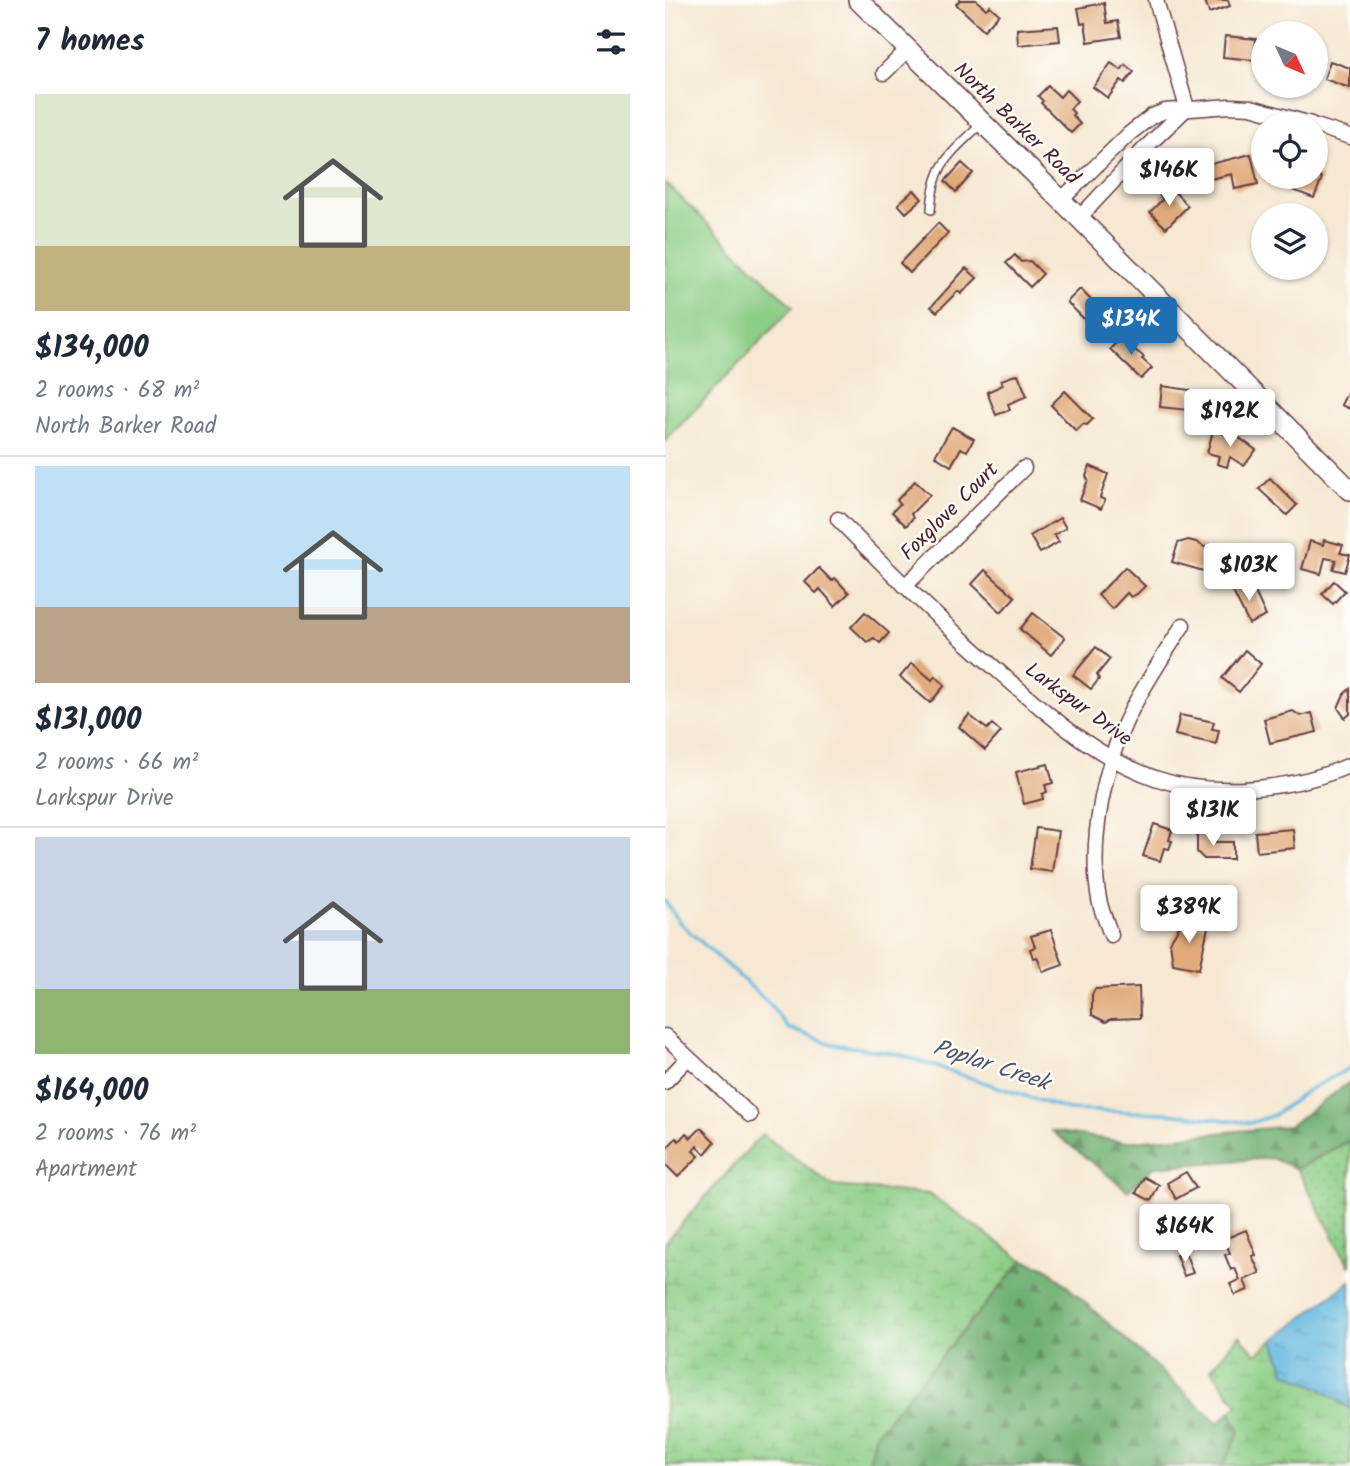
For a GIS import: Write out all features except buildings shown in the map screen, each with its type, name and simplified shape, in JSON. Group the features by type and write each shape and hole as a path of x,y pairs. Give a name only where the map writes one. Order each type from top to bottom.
{"main road":[{"name":"North Barker Road","path":"858,0 1350,490"}],"street":[{"path":"1156,0 1187,108"},
{"path":"884,73 907,50"},
{"path":"1061,200 1151,116 1187,108 1230,106 1251,107 1269,112"},
{"path":"1079,218 1143,149 1187,108"},
{"path":"1328,130 1350,136"},
{"name":"Foxglove Court","path":"905,586 1024,468"},
{"name":"Larkspur Drive","path":"838,519 959,637 1050,715 1113,759 1140,772 1173,783 1226,789 1316,778 1350,765"},
{"path":"1111,935 1099,902 1096,838 1113,759 1132,710 1183,625"},
{"path":"665,1036 750,1115"},
{"path":"665,1082 688,1058"}],"lane":[{"path":"930,211 936,174 951,152 982,122"}],"green space":[{"path":"665,182 793,307 665,441"},
{"path":"1350,1082 1350,1140 1297,1169 1271,1158 1154,1167 1128,1191 1052,1131 1124,1142 1289,1126"},
{"path":"762,1134 833,1186 929,1194 1023,1260 875,1434 868,1466 665,1466 665,1242"},
{"path":"1350,1140 1350,1267 1297,1169"},
{"path":"1023,1260 1047,1268 1218,1423 1231,1411 1240,1431 1223,1466 868,1466 875,1434"},
{"path":"1239,1335 1256,1354 1274,1340 1285,1372 1320,1388 1350,1409 1350,1466 1223,1466 1240,1431 1231,1411 1238,1405 1211,1369"}],"water":[{"path":"1350,1281 1350,1409 1320,1388 1285,1372 1274,1340"}],"waterway":[{"name":"Poplar Creek","path":"665,901 680,923 769,1003 788,1028 832,1044 898,1054 1068,1110 1167,1113 1251,1123 1274,1115 1308,1090 1350,1068"}]}
